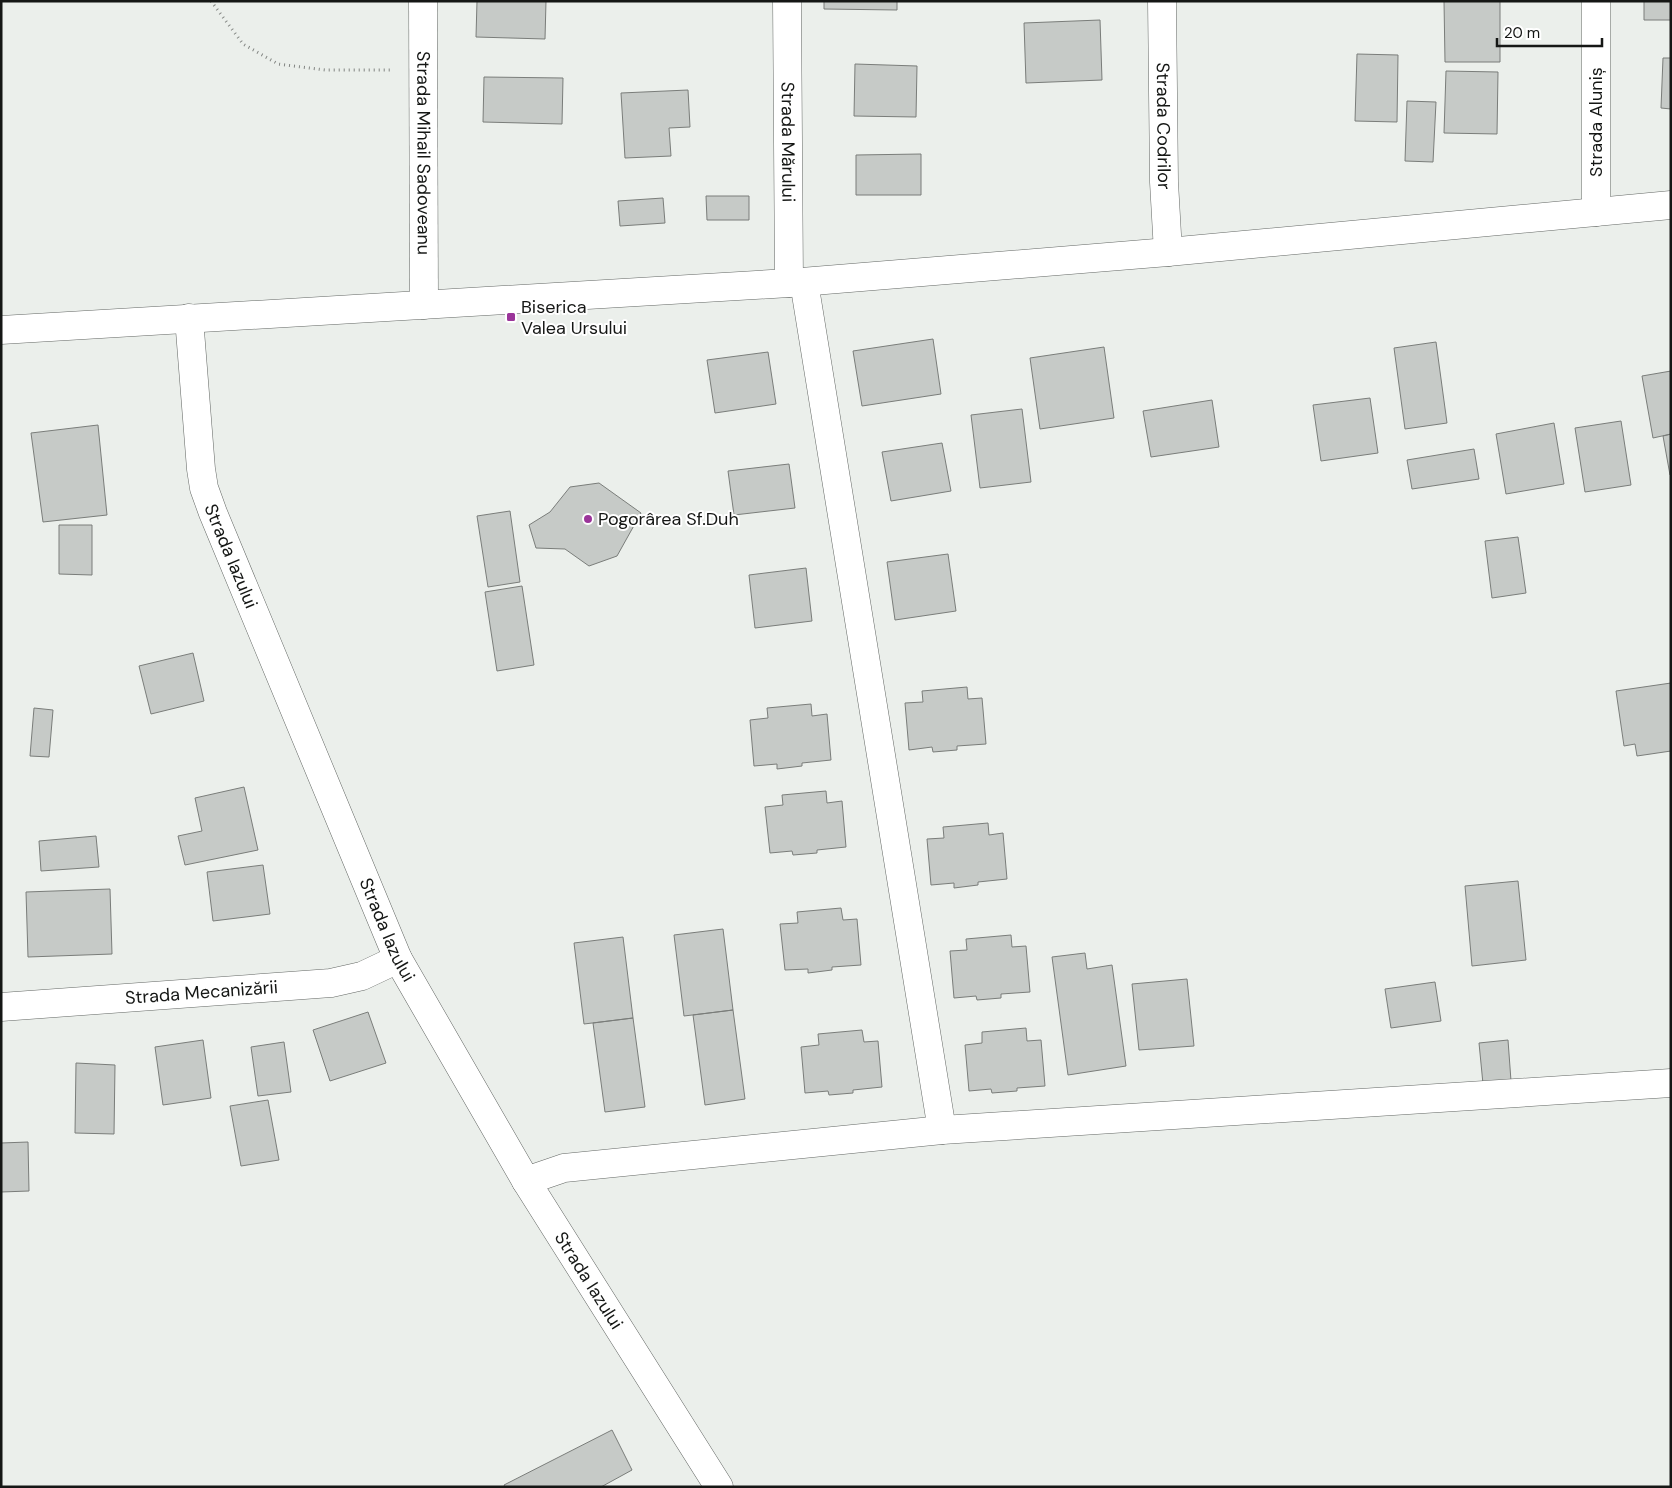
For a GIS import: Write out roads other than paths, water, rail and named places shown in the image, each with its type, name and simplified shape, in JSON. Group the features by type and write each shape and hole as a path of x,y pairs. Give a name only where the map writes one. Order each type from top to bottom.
{"street":[{"name":"Strada Mihail Sadoveanu","path":"423,1 424,305"},
{"name":"Strada Mărului","path":"787,1 797,282 942,1130"},
{"name":"Strada Codrilor","path":"1162,1 1164,182 1168,252"},
{"name":"Strada Aluniș","path":"1596,1 1596,212"},
{"path":"1,330 797,282 1168,252 1671,205"},
{"name":"Strada Iazului","path":"188,318 200,469 204,488 220,531 398,959 526,1181 719,1487"},
{"name":"Strada Mecanizării","path":"1,1007 331,982 362,976 398,959"},
{"path":"526,1181 564,1168 942,1130 1671,1083"}],"place":[{"name":"Biserica Valea Ursului","path":"511,317"},
{"name":"Pogorârea Sf.Duh","path":"588,519"}]}
